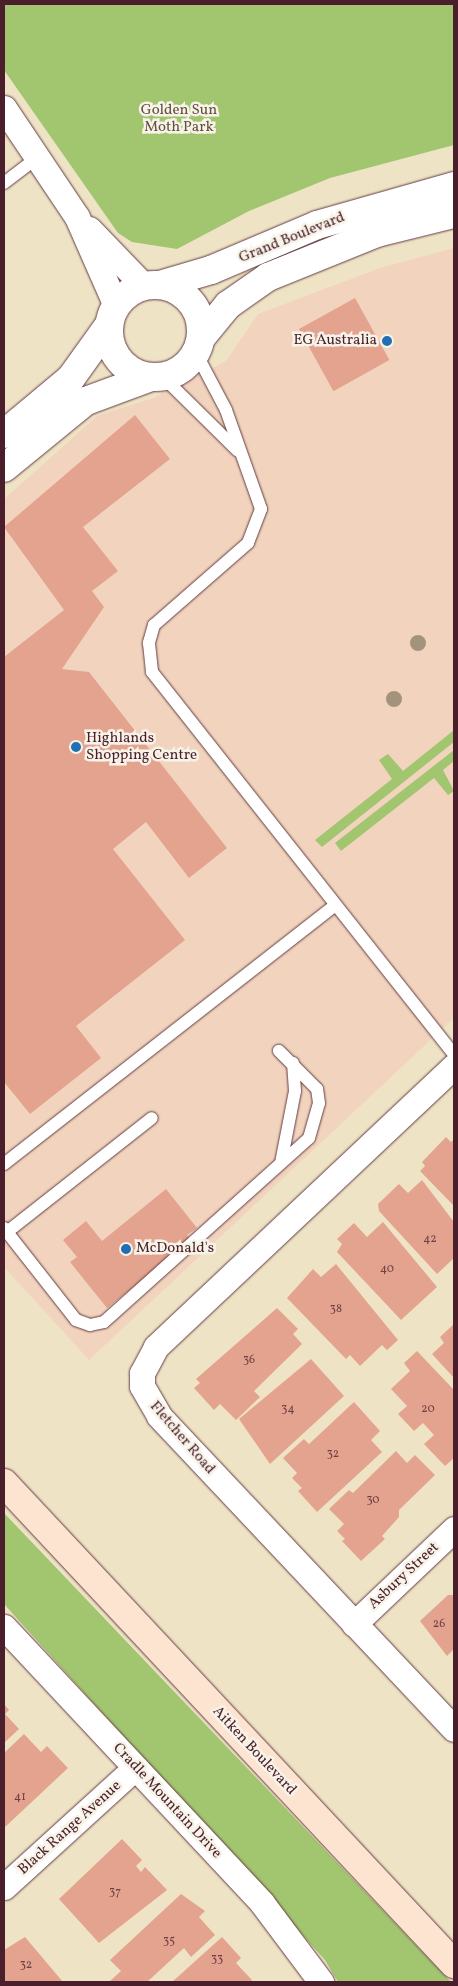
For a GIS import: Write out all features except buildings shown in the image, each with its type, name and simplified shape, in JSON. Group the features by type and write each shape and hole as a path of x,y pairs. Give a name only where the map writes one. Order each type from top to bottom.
{"main road":[{"name":"Aitken Boulevard","path":"4,1466 55,1537"},
{"name":"Aitken Boulevard","path":"4,1483 454,1964"}],"street":[{"path":"4,108 77,217 113,316 115,354 136,373 157,377"},
{"name":"Grand Boulevard","path":"152,286 211,270 317,224 454,186"},
{"name":"Grand Boulevard","path":"198,345 228,305 268,277 377,233 454,214"},
{"path":"4,468 86,401 182,368 198,345 196,308 186,297 152,286 77,217"},
{"path":"4,434 85,363 113,316 152,286"},
{"name":"Fletcher Road","path":"454,1066 156,1347 142,1373 142,1386 160,1416 454,1729"},
{"name":"Asbury Street","path":"354,1624 454,1529"},
{"name":"Cradle Mountain Drive","path":"4,1627 262,1903 321,1982"},
{"name":"Black Range Avenue","path":"4,1887 136,1768"}],"lane":[{"path":"4,183 38,157"},
{"path":"198,345 258,491 258,527 235,557 154,625 148,658 166,692 454,1055"},
{"path":"157,377 242,455"},
{"path":"4,1164 334,906"},
{"path":"152,1118 6,1230 76,1320 96,1326 190,1249 308,1138 319,1103 314,1083 279,1051"},
{"path":"278,1168 288,1143 296,1077 293,1063"}],"shaded area":[{"path":"454,248 454,1018 89,1360 4,1267 4,499 97,416 153,398 226,361 258,314 380,268"}],"green space":[{"name":"Golden Sun Moth Park","path":"4,4 454,4 454,145 330,178 249,211 177,249 132,242 118,233 4,70"},
{"path":"454,730 454,742 322,847 315,840 392,779 379,760 388,754 403,771"},
{"path":"454,750 454,761 443,770 454,791 448,795 434,778 341,851 335,843"},
{"path":"4,1513 451,1982 338,1982 325,1960 4,1604"}],"place":[{"name":"EG Australia","path":"387,341"},
{"name":"Highlands Shopping Centre","path":"76,747"},
{"name":"McDonald's","path":"126,1249"}]}
